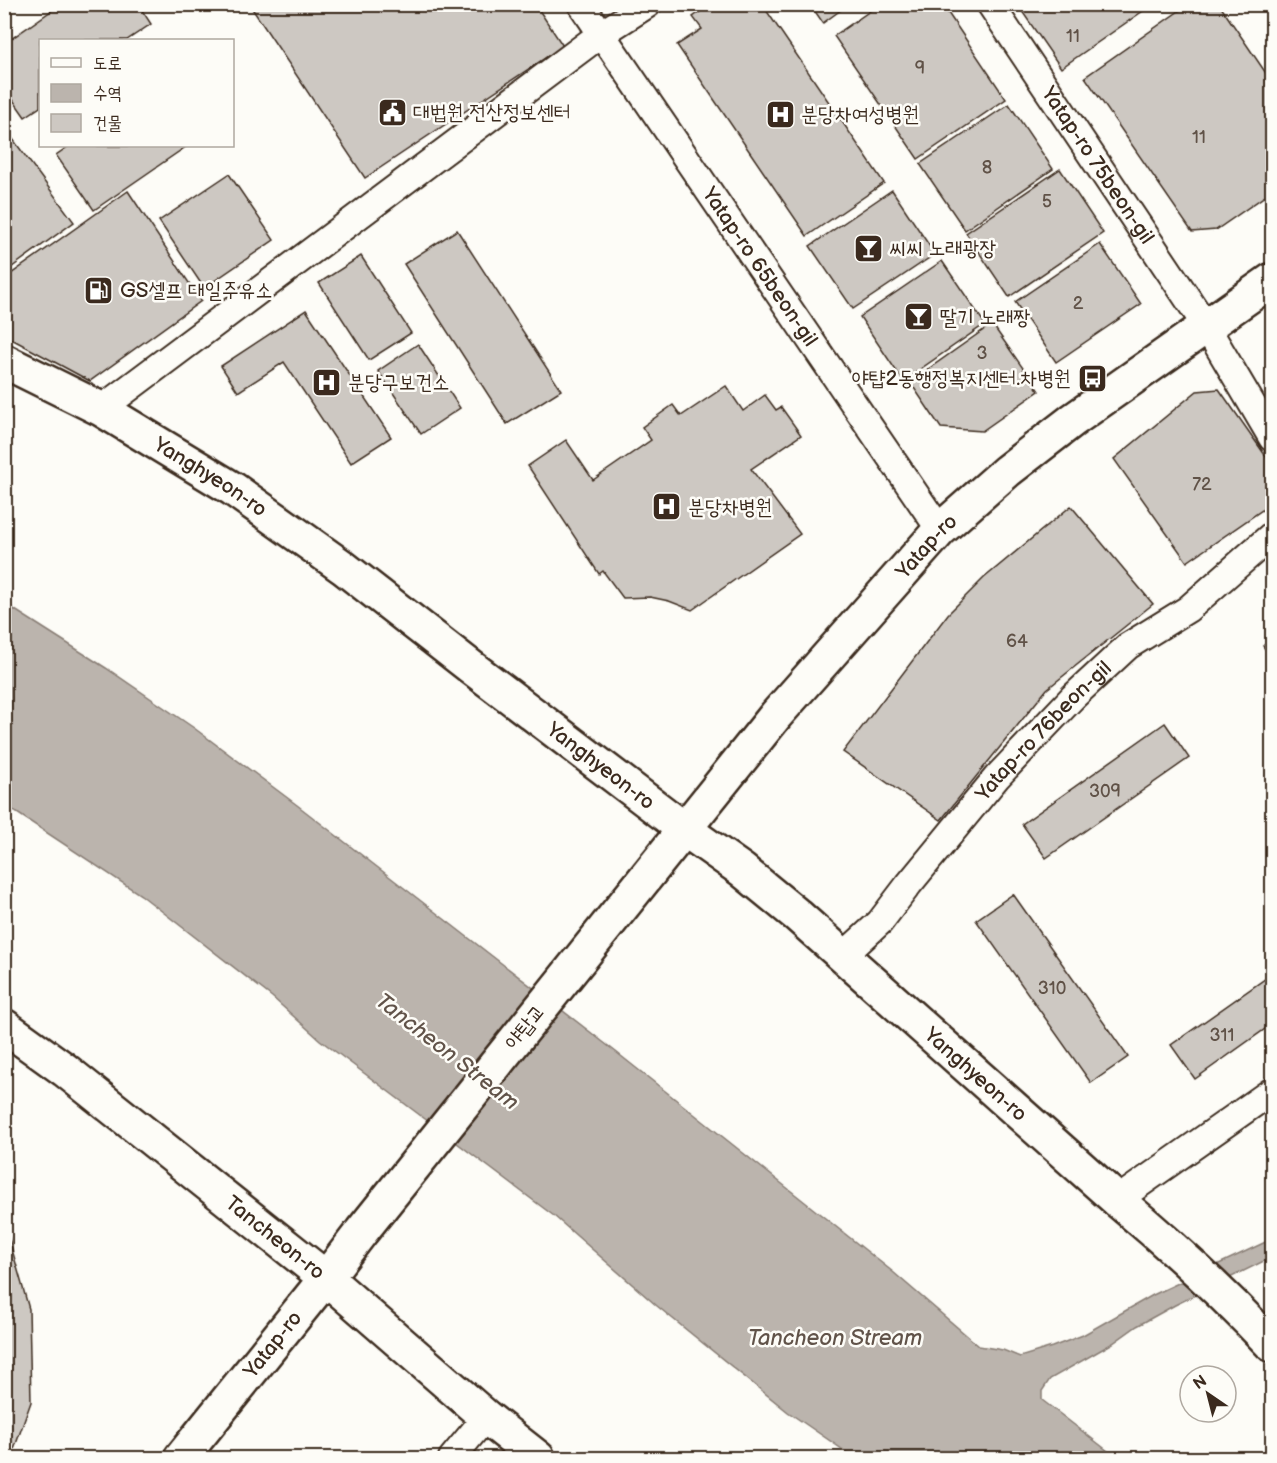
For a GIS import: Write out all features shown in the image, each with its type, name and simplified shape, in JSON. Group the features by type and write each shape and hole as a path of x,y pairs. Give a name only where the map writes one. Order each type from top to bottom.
{"main road":[{"name":"Yatap-ro","path":"643,879 776,714 940,530 1007,471 1073,420 1272,280"},
{"name":"Yanghyeon-ro","path":"4,361 101,409 233,489 344,568 684,829 742,870 797,915 1153,1230 1272,1345"},
{"name":"야탑교","path":"362,1231 643,879"},
{"name":"Tancheon-ro","path":"4,1026 65,1070 326,1278 486,1417 538,1458"},
{"name":"Yatap-ro","path":"181,1458 362,1231"}],"street":[{"name":"Yatap-ro 65beon-gil","path":"581,4 940,530"},
{"path":"101,409 601,34 648,4"},
{"name":"Yatap-ro 75beon-gil","path":"990,4 1206,326"},
{"path":"1206,326 1272,438"},
{"name":"Yatap-ro 76beon-gil","path":"843,956 880,922 915,875 997,777 1072,697 1128,646 1188,609 1272,535"},
{"path":"1117,1200 1272,1091"},
{"path":"452,1458 486,1417"}],"water":[{"name":"Tancheon Stream","path":"4,603 194,728 297,805 616,1052 893,1272 979,1346 1003,1350 1020,1357 1083,1335 1153,1295 1272,1239 1272,1257 1175,1305 1050,1379 1042,1391 1042,1400 1117,1458 855,1458 788,1412 657,1306 554,1216 320,1040 272,997 141,895 5,805"}],"building":[{"path":"61,4 138,4 151,24 128,39 39,39 39,108 25,117 4,87 4,44"},
{"name":"대법원 전산정보센터","path":"249,4 535,4 563,46 365,178"},
{"name":"분당차여성병원","path":"711,4 762,4 884,183 807,236 677,45 702,29 693,17"},
{"path":"810,4 849,4 823,23"},
{"path":"880,4 942,4 1006,99 918,159 834,36"},
{"path":"1017,4 1153,4 1061,68"},
{"path":"1189,4 1219,4 1272,82 1272,191 1216,230 1192,232 1085,77"},
{"path":"1009,104 1053,169 965,230 920,164"},
{"path":"4,127 74,222 8,270 4,264"},
{"path":"68,147 186,147 94,210 56,155"},
{"path":"1060,169 1103,233 1009,297 966,233"},
{"path":"229,174 274,240 204,288 159,221"},
{"path":"892,190 935,254 853,309 810,246"},
{"name":"GS셀프 대일주유소","path":"128,191 201,301 90,381 4,335 4,279"},
{"path":"457,230 561,390 507,424 404,264"},
{"path":"1100,244 1141,304 1056,362 1015,302"},
{"path":"361,256 411,333 369,360 319,283"},
{"path":"942,261 985,324 903,381 860,317"},
{"path":"306,310 391,437 351,463 284,362 238,392 221,366"},
{"path":"992,324 1039,391 982,431 941,428 910,382"},
{"path":"418,344 460,408 421,434 378,371"},
{"name":"분당차병원","path":"726,386 743,411 765,395 776,410 781,407 801,435 751,469 800,534 692,610 650,597 623,598 603,571 599,574 528,466 566,440 593,480 651,440 642,427 673,405 681,416"},
{"path":"1219,389 1272,465 1272,503 1187,562 1114,459 1197,391"},
{"path":"1071,506 1153,604 1047,689 941,820 843,752 948,614 984,578"},
{"path":"1272,639 1272,659 1263,646"},
{"path":"1165,723 1189,758 1046,858 1022,824"},
{"path":"1013,894 1128,1057 1091,1083 976,920"},
{"path":"1272,974 1272,1024 1195,1079 1171,1045"},
{"path":"4,1229 7,1232 29,1309 31,1402 11,1458 4,1458"}],"place":[{"name":"대법원 전산정보센터","path":"392,112"},
{"name":"분당차여성병원","path":"780,114"},
{"name":"씨씨 노래광장","path":"868,248"},
{"name":"GS셀프 대일주유소","path":"99,290"},
{"name":"딸기 노래짱","path":"919,317"},
{"name":"야턉2동행정복지센터.차병원","path":"1092,378"},
{"name":"분당구보건소","path":"327,382"},
{"name":"분당차병원","path":"667,507"}]}
